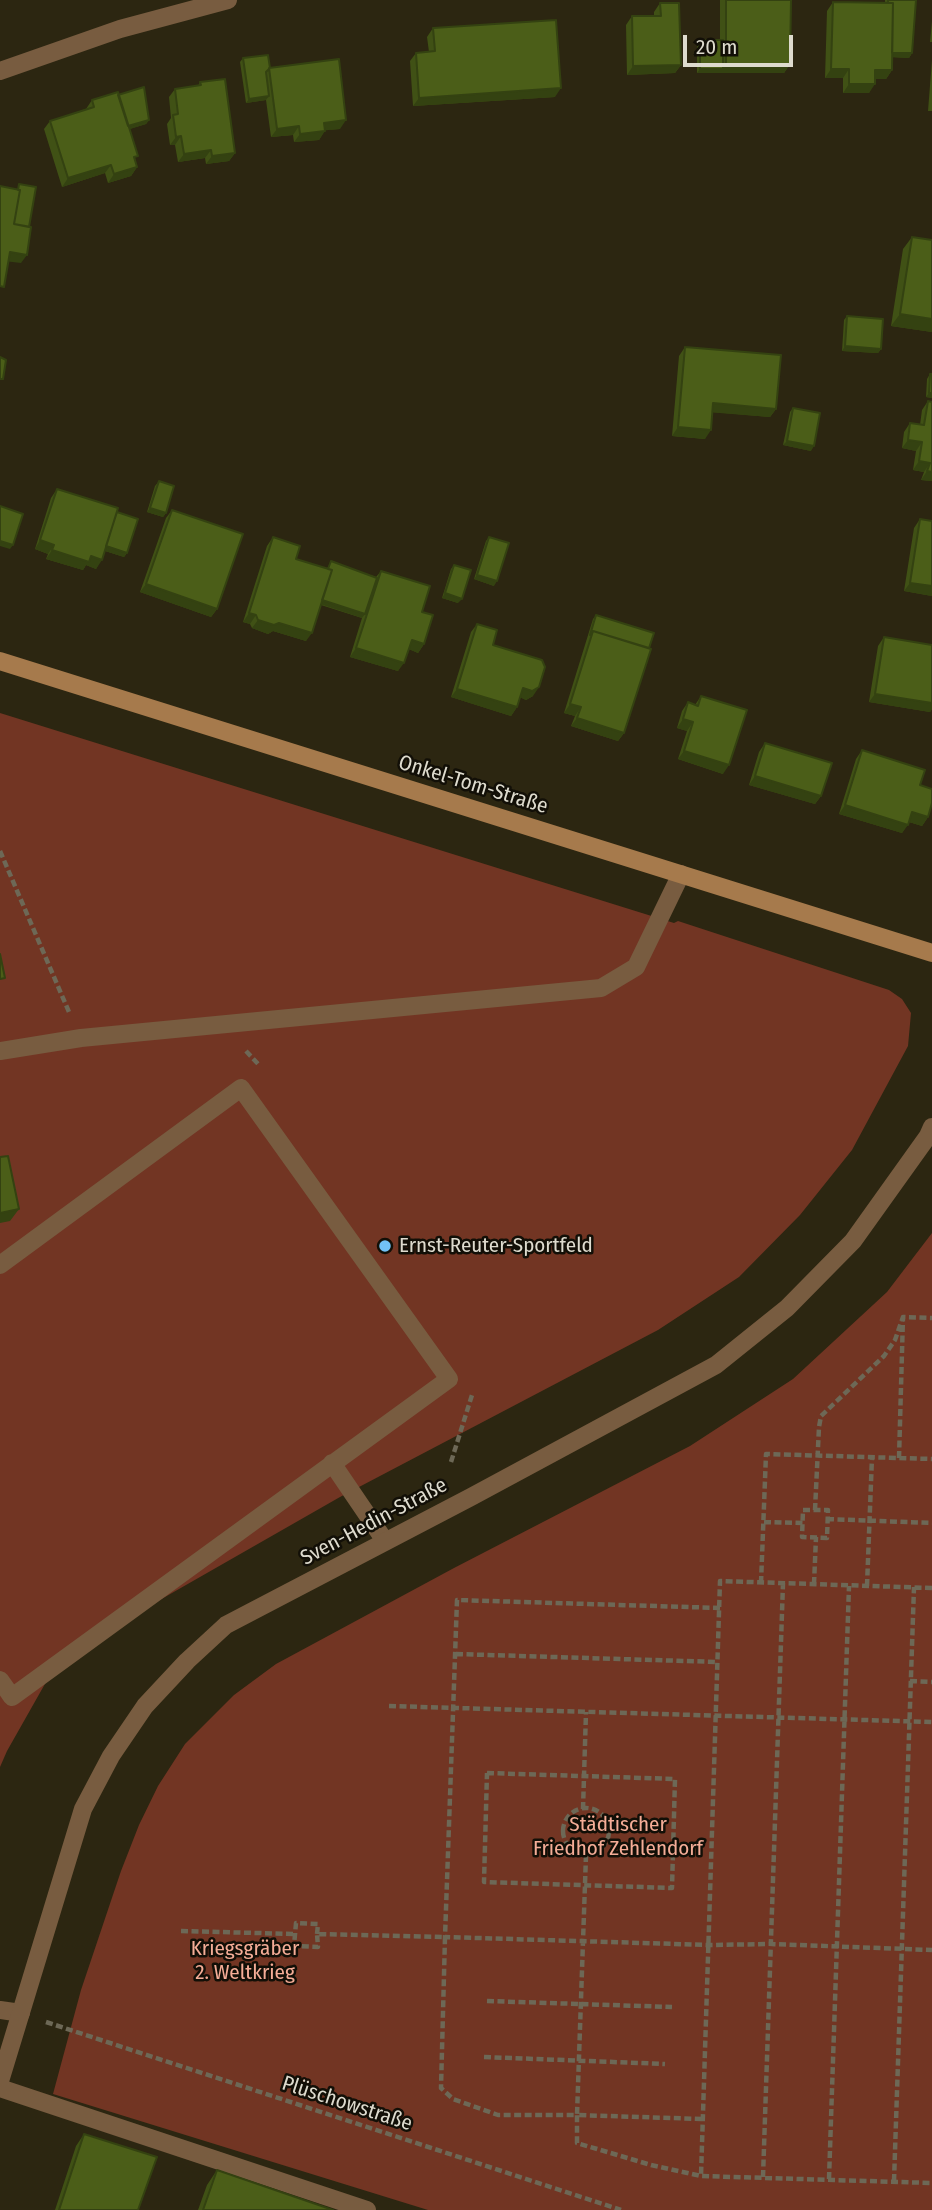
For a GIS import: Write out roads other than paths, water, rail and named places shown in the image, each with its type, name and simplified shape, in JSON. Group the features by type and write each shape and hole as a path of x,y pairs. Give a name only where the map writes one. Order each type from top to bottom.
{"main road":[{"name":"Onkel-Tom-Straße","path":"0,661 932,953"}],"street":[{"path":"0,71 120,29 228,0"},
{"path":"0,1051 81,1038 601,988 636,967 681,874"},
{"path":"0,1265 241,1088 449,1379 12,1697 0,1680"},
{"name":"Sven-Hedin-Straße","path":"0,2081 83,1809 111,1755 145,1706 187,1661 226,1625 716,1365 787,1308 853,1241 932,1127"},
{"path":"332,1463 385,1541"},
{"path":"0,2010 21,2013"},
{"path":"0,2088 368,2210"}],"place":[{"name":"Ernst-Reuter-Sportfeld","path":"385,1246"}],"park label":[{"name":"Städtischer Friedhof Zehlendorf","path":"618,1837"},
{"name":"Kriegsgräber 2. Weltkrieg","path":"245,1961"}]}
